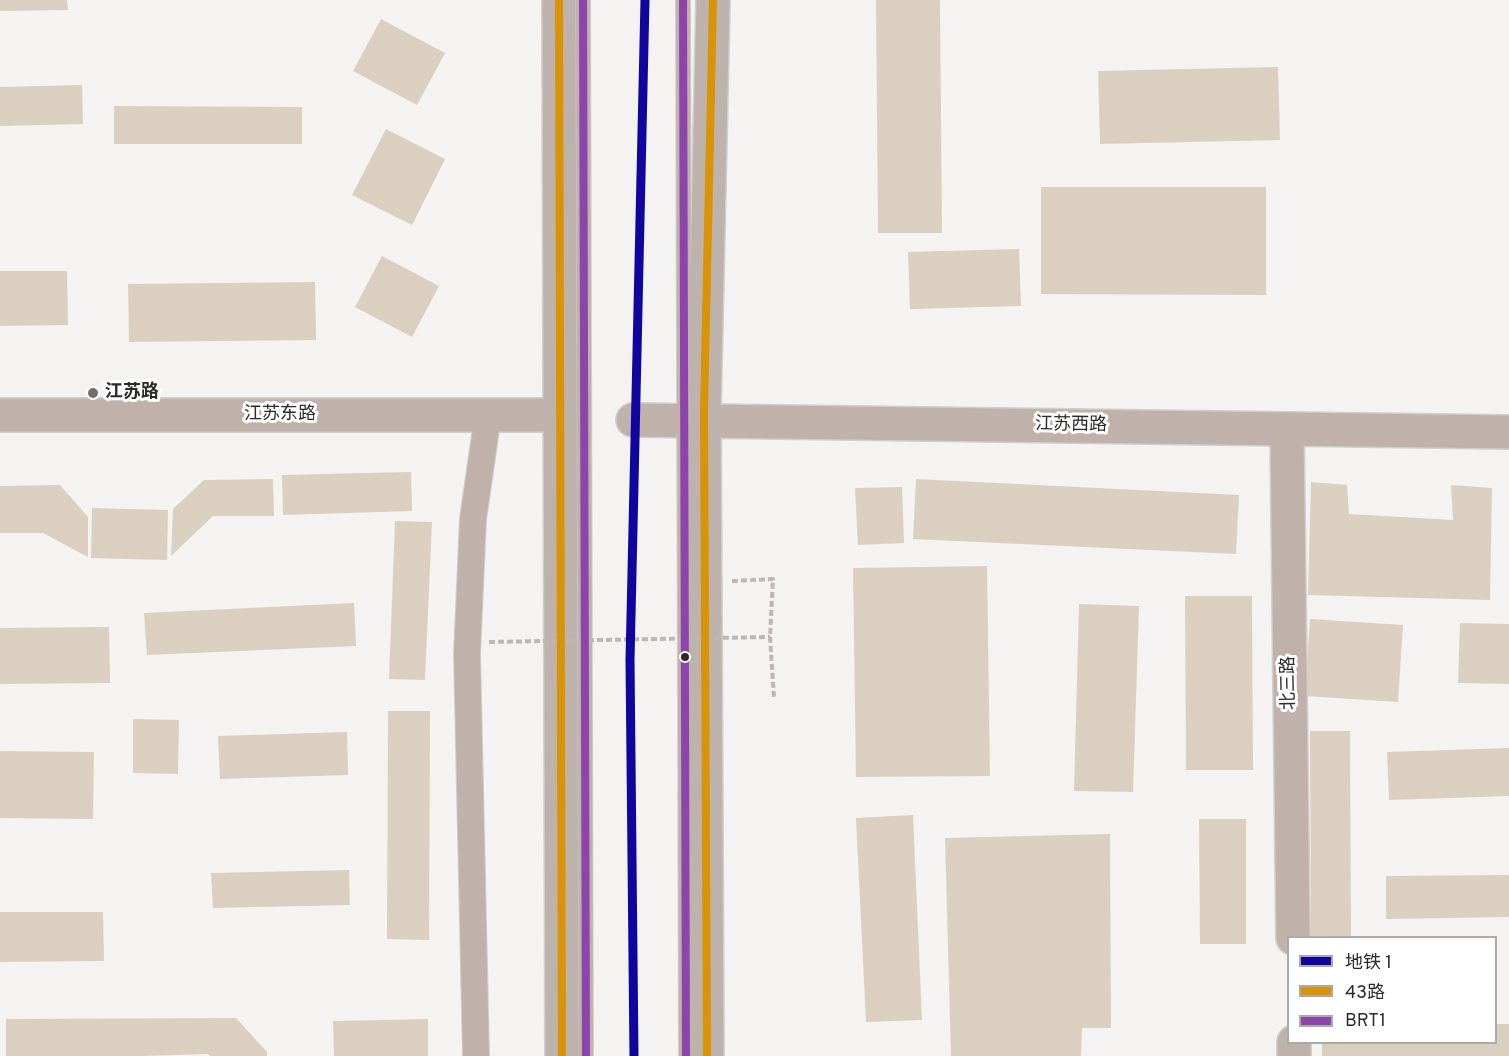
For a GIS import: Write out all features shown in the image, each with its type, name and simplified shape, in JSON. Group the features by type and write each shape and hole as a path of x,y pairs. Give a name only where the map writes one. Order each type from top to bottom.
{"main road":[{"path":"559,0 562,1056"},
{"path":"707,1056 705,581 694,420 713,0"}],"street":[{"name":"江苏东路","path":"0,415 560,415"},
{"path":"476,1056 467,654 473,519 488,415"},
{"name":"江苏西路","path":"633,420 1509,432"},
{"name":"北三路","path":"1287,429 1293,936"}],"lane":[{"path":"583,0 586,1056"},
{"path":"683,0 694,420 686,1056"}],"path":[{"path":"705,581 773,579 771,637 774,698"},
{"path":"489,642 771,637"}],"building":[{"path":"0,0 67,0 68,10 0,11"},
{"path":"876,0 940,0 942,233 878,233"},
{"path":"381,19 445,53 417,105 353,71"},
{"path":"1278,67 1280,140 1100,144 1098,71"},
{"path":"82,85 83,124 0,126 0,87"},
{"path":"114,106 302,107 302,144 114,144"},
{"path":"386,129 445,159 412,225 352,195"},
{"path":"1041,187 1266,187 1266,295 1041,294"},
{"path":"1019,249 1021,306 910,309 908,252"},
{"path":"382,256 439,286 412,337 355,307"},
{"path":"0,271 67,271 68,325 0,326"},
{"path":"315,282 316,340 129,342 128,284"},
{"path":"411,472 412,511 283,515 282,475"},
{"path":"273,479 274,516 213,516 171,556 173,509 204,480"},
{"path":"916,479 1239,495 1236,554 913,539"},
{"path":"1311,482 1347,485 1349,514 1453,520 1451,485 1492,488 1490,600 1308,595"},
{"path":"60,485 88,517 88,557 43,533 0,533 0,486"},
{"path":"902,487 904,543 858,545 855,488"},
{"path":"92,508 168,510 167,560 91,558"},
{"path":"395,521 432,522 425,680 389,679"},
{"path":"987,566 990,776 856,777 853,568"},
{"path":"1185,596 1252,596 1253,770 1186,770"},
{"path":"354,603 356,646 147,655 144,613"},
{"path":"1079,604 1139,606 1133,792 1074,791"},
{"path":"1310,619 1403,625 1398,702 1305,696"},
{"path":"1460,623 1509,624 1509,684 1458,683"},
{"path":"109,627 110,683 0,684 0,628"},
{"path":"388,711 430,711 429,940 387,939"},
{"path":"133,719 179,720 178,774 133,773"},
{"path":"1310,731 1350,731 1351,936 1311,936"},
{"path":"347,732 348,775 220,779 218,736"},
{"path":"1509,748 1509,796 1389,800 1387,752"},
{"path":"0,751 94,752 93,819 0,818"},
{"path":"913,815 922,1020 866,1022 856,818"},
{"path":"1199,819 1246,819 1246,944 1200,944"},
{"path":"1110,834 1111,1028 1082,1028 1081,1056 951,1056 945,838"},
{"path":"349,870 350,905 213,908 211,873"},
{"path":"1509,875 1509,917 1386,919 1386,876"},
{"path":"0,912 103,912 104,961 0,962"},
{"path":"236,1018 267,1052 267,1056 210,1056 208,1054 6,1056 6,1019"},
{"path":"428,1019 428,1056 334,1056 333,1021"},
{"path":"1497,1024 1509,1024 1509,1056 1322,1056 1322,1044 1497,1044"}],"metro line":[{"name":"1","path":"634,1056 630,660 645,0"}],"transit line":[{"name":"43路","path":"559,0 562,1056"},
{"name":"BRT1","path":"583,0 586,1056"},
{"name":"BRT1","path":"683,0 686,1056"},
{"name":"43路","path":"707,1056 704,411 713,0"}],"place":[{"name":"江苏路","path":"93,393"}]}
